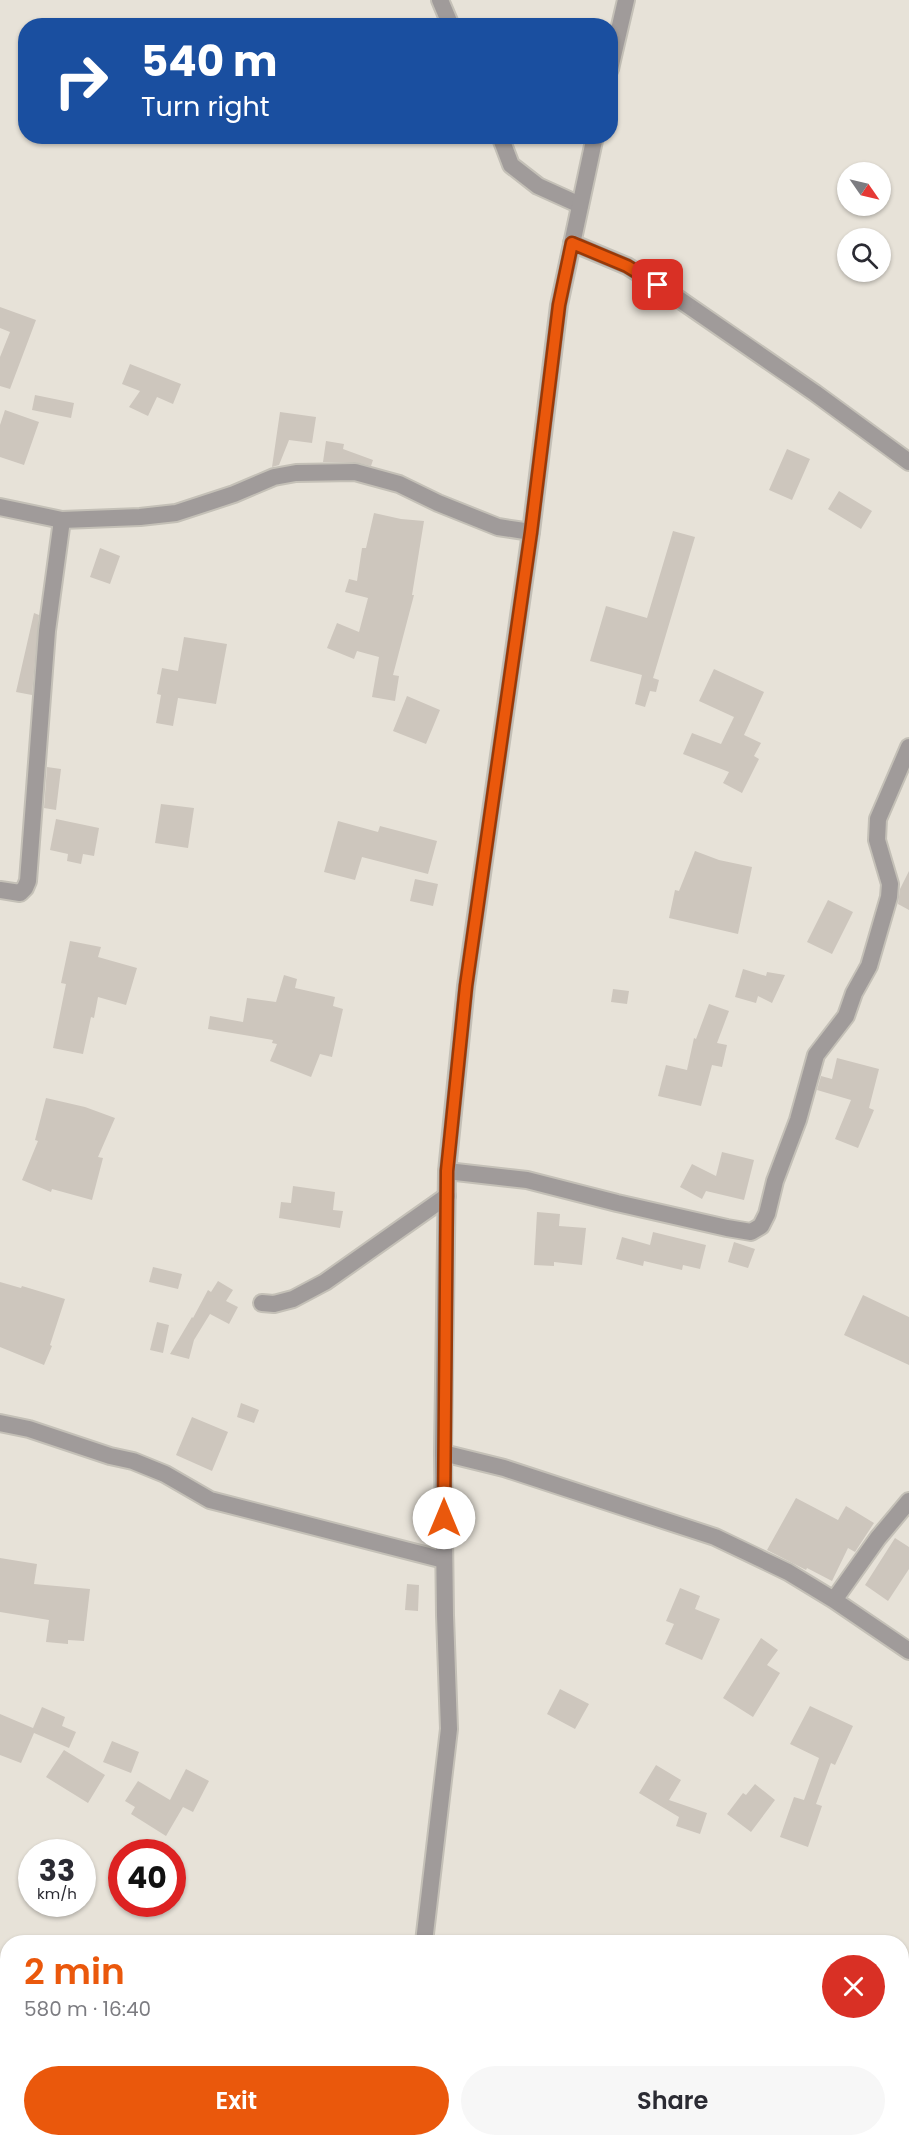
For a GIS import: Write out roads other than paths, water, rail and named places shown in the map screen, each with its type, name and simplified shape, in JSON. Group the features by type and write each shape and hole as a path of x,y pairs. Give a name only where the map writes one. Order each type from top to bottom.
{"street":[{"path":"440,0 448,18"},
{"path":"618,34 626,0"},
{"path":"503,144 511,165 537,186 580,205"},
{"path":"425,1935 449,1729 443,1453 447,1171 466,986 531,532 559,305 593,144"},
{"path":"572,243 627,266 673,295 815,393 909,462"},
{"path":"0,507 62,520 140,518 176,513 234,494 274,477 296,473 355,472 392,481 438,503 498,526 531,532"},
{"path":"0,890 20,893 28,881 47,631 62,520"},
{"path":"447,1171 527,1180 727,1228 751,1232 761,1226 798,1120 816,1056 846,1016 854,993 870,966 889,897 890,884 877,840 878,819 909,747"},
{"path":"262,1303 274,1304 293,1299 325,1282 447,1196"},
{"path":"0,1423 29,1429 110,1456 133,1461 165,1474 210,1500 444,1560"},
{"path":"443,1453 504,1468 715,1537 788,1572 909,1651"},
{"path":"834,1600 878,1538 909,1501"}]}
